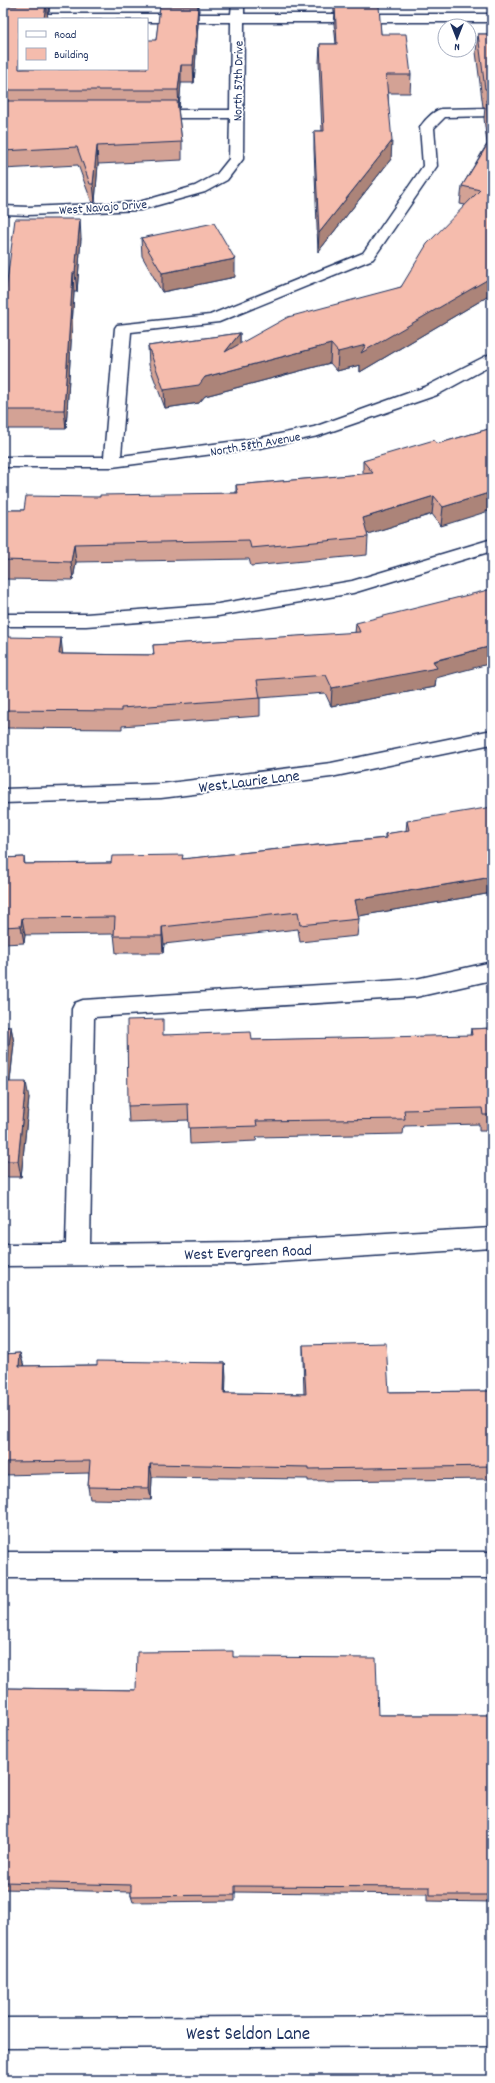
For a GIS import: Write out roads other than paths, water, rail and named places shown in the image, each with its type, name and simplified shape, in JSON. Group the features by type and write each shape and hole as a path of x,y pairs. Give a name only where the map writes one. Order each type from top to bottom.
{"street":[{"name":"North 57th Drive","path":"236,159 238,3"},
{"path":"3,18 492,18"},
{"path":"112,462 123,328 213,320 368,256 430,166 427,127 441,113 492,112"},
{"path":"135,114 236,114"},
{"name":"West Navajo Drive","path":"3,210 28,211 140,206 200,189 222,177 236,159"},
{"name":"North 58th Avenue","path":"3,462 112,462 193,453 260,443 318,431 431,390 478,367 492,358"},
{"path":"3,620 86,620 218,610 353,587 492,545"},
{"name":"West Laurie Lane","path":"3,796 169,790 331,770 492,737"},
{"path":"78,1254 83,1008 416,988 492,971"},
{"name":"West Evergreen Road","path":"3,1255 244,1253 492,1238"},
{"path":"3,1565 492,1565"},
{"name":"West Seldon Lane","path":"3,2033 492,2031"}]}
